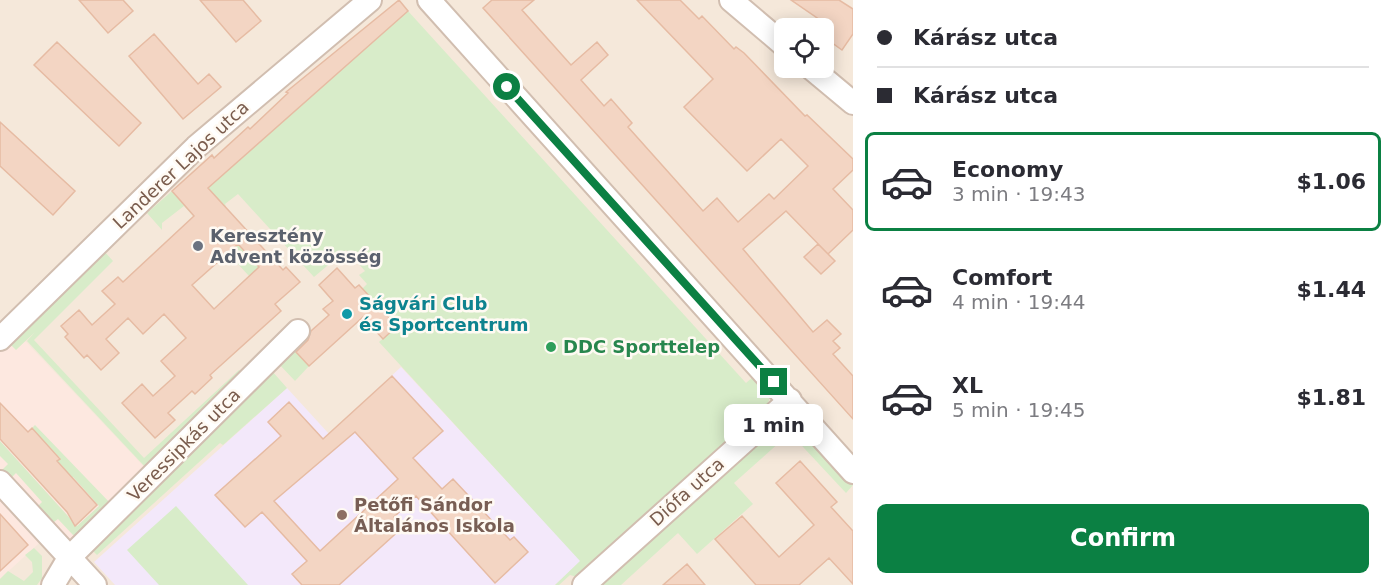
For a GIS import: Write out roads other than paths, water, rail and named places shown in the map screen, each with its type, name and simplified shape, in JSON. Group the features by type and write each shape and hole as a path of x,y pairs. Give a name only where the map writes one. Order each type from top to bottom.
{"street":[{"name":"Landerer Lajos utca","path":"0,338 196,147 370,0"},
{"path":"429,0 853,472"},
{"path":"731,0 774,37"},
{"path":"823,78 853,103"},
{"name":"Veressipkás utca","path":"53,585 69,558 298,331"},
{"name":"Diófa utca","path":"584,585 790,400"},
{"path":"0,482 95,585"}],"place":[{"name":"Keresztény Advent közösség","path":"198,246"},
{"name":"Ságvári Club és Sportcentrum","path":"347,314"},
{"name":"DDC Sporttelep","path":"551,347"},
{"name":"Petőfi Sándor Általános Iskola","path":"342,515"}]}
